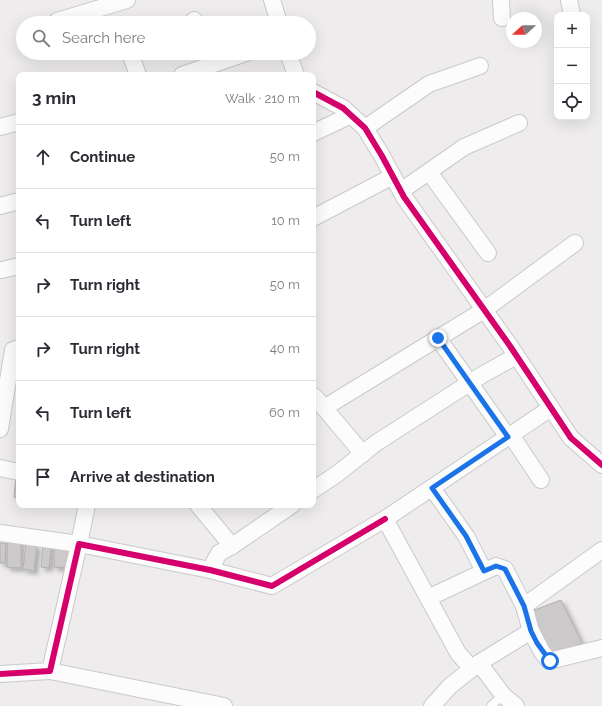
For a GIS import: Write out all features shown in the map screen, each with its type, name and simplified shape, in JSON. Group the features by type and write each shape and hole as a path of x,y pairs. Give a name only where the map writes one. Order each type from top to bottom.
{"street":[{"path":"74,16 127,0"},
{"path":"272,0 277,16"},
{"path":"501,0 502,18"},
{"path":"569,0 571,12"},
{"path":"133,60 137,72"},
{"path":"187,72 207,60"},
{"path":"291,60 295,72"},
{"path":"365,128 430,84 480,66"},
{"path":"316,94 343,108 365,128 401,191 571,438 602,465"},
{"path":"316,132 351,116"},
{"path":"0,127 16,123"},
{"path":"401,191 464,147 519,123"},
{"path":"429,172 488,253"},
{"path":"316,216 393,176"},
{"path":"0,206 16,202"},
{"path":"364,454 316,399 438,338 484,310 575,243"},
{"path":"2,270 16,267"},
{"path":"438,338 541,480"},
{"path":"0,429 12,399 13,350 16,349"},
{"path":"316,488 364,454 376,443 470,383 516,356"},
{"path":"0,533 79,544 210,570 272,586 385,519 551,408"},
{"path":"0,468 16,471"},
{"path":"432,488 466,536 484,571"},
{"path":"50,671 86,508"},
{"path":"200,508 232,546"},
{"path":"210,570 219,553 232,546 288,508"},
{"path":"385,519 458,653 476,666 497,700 516,706"},
{"path":"524,606 602,550"},
{"path":"428,598 496,566 505,569 524,606 531,631 542,652 550,661 602,648"},
{"path":"432,706 450,686 476,666 531,631"},
{"path":"0,674 50,671 224,706"}],"building":[{"path":"16,476 16,498 14,497"},
{"path":"7,538 21,538 21,568 7,567"},
{"path":"43,542 52,543 49,568 41,567"},
{"path":"0,543 6,543 5,563 0,563"},
{"path":"26,544 37,545 34,571 23,569"},
{"path":"54,545 71,546 70,568 54,567"},
{"path":"561,600 582,643 549,656 532,611"}],"cycle path":[{"path":"316,94 343,108 365,128 404,197 510,346 571,438 602,465"},
{"path":"0,674 50,671 79,544 210,570 272,586 385,519"}],"route":[{"path":"438,338 508,437 432,488 466,536 484,571 496,566 505,569 524,606 531,631 542,652 550,661"}]}
